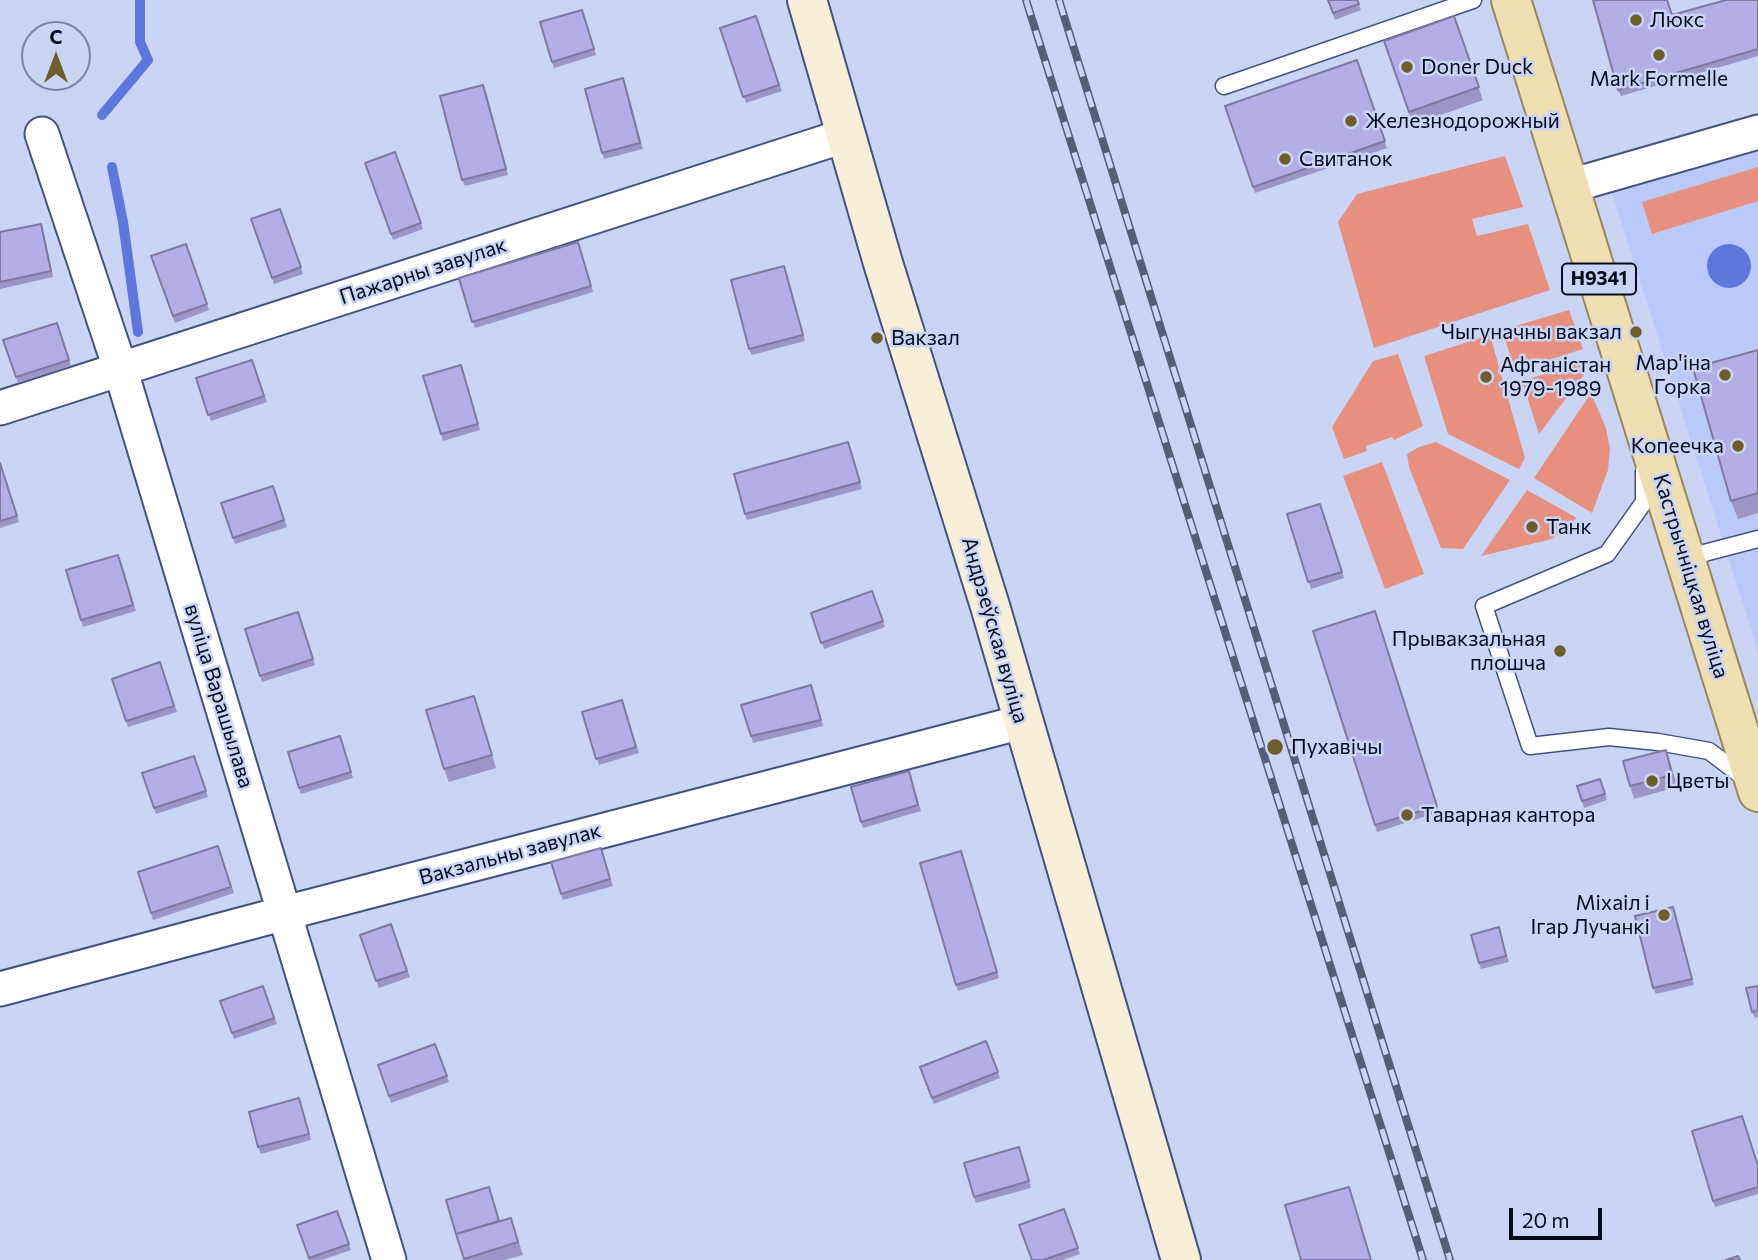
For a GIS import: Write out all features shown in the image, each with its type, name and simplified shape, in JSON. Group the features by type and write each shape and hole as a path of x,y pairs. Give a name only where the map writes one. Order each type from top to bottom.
{"main road":[{"name":"Андрэеўская вуліца","path":"807,0 887,276 990,606 1021,722 1181,1260"},
{"name":"Кастрычніцкая вуліца","path":"1511,0 1757,789"}],"street":[{"path":"1570,186 1758,132"},
{"name":"вуліца Варашылава","path":"41,134 120,368 389,1260"},
{"name":"Пажарны завулак","path":"0,408 847,135"},
{"name":"Вакзальны завулак","path":"0,989 1021,722"}],"lane":[{"path":"1224,86 1473,0"},
{"path":"1644,423 1644,502 1607,554 1483,606 1530,746 1609,737 1709,751 1757,789"},
{"path":"1685,558 1758,539"}],"shaded area":[{"path":"1758,117 1758,651 1602,162"},
{"path":"1505,156 1523,207 1472,219 1477,236 1528,224 1550,290 1374,348 1338,222 1357,194"},
{"path":"1758,167 1758,201 1652,234 1642,202"},
{"path":"1569,310 1583,349 1515,371 1502,330"},
{"path":"1490,335 1525,458 1519,469 1448,434 1424,356"},
{"path":"1398,354 1423,426 1394,440 1392,437 1366,446 1367,451 1344,459 1332,427 1373,361"},
{"path":"1580,363 1586,372 1539,434 1522,381"},
{"path":"1591,393 1606,428 1610,449 1608,470 1592,513 1534,478"},
{"path":"1436,442 1510,480 1463,549 1441,548 1409,467 1407,454"},
{"path":"1382,462 1424,574 1385,589 1343,476"},
{"path":"1527,490 1577,518 1552,539 1481,556"}],"water":[{"path":"1729,244 1744,251 1751,266 1744,281 1729,288 1714,281 1707,266 1714,251"}],"building":[{"path":"1328,0 1357,0 1359,4 1333,13"},
{"path":"1593,0 1667,0 1672,15 1726,0 1758,0 1758,49 1618,90"},
{"path":"582,10 594,49 552,62 540,22"},
{"path":"756,16 779,85 743,97 720,28"},
{"path":"1454,16 1479,87 1409,112 1384,41"},
{"path":"1357,60 1385,141 1253,187 1225,106"},
{"path":"623,78 640,143 602,153 585,89"},
{"path":"483,85 506,169 462,180 440,96"},
{"path":"395,152 421,223 391,234 365,163"},
{"path":"280,209 301,267 272,278 251,219"},
{"path":"41,224 51,271 0,282 0,232"},
{"path":"578,242 591,286 472,322 459,278"},
{"path":"186,244 207,304 173,316 151,256"},
{"path":"784,266 803,335 749,349 731,280"},
{"path":"57,323 69,360 16,377 3,340"},
{"path":"1758,350 1758,493 1731,501 1693,368"},
{"path":"252,360 264,396 208,415 196,378"},
{"path":"461,365 478,424 441,434 423,376"},
{"path":"848,442 860,482 745,514 734,474"},
{"path":"0,463 17,516 0,521"},
{"path":"273,486 284,520 233,538 221,503"},
{"path":"1320,504 1342,572 1308,582 1287,514"},
{"path":"118,555 133,605 81,620 66,570"},
{"path":"872,591 883,621 821,643 811,613"},
{"name":"Пухавічы","path":"1375,611 1437,806 1375,825 1313,631"},
{"path":"298,612 313,659 260,676 245,629"},
{"path":"160,662 174,706 126,721 112,679"},
{"path":"811,685 821,720 751,736 741,705"},
{"path":"474,696 492,755 444,769 426,710"},
{"path":"622,700 636,747 596,759 582,712"},
{"path":"340,736 351,772 299,788 288,752"},
{"path":"1666,750 1672,775 1630,786 1623,761"},
{"path":"194,756 206,791 154,808 142,773"},
{"path":"909,771 918,805 861,822 851,787"},
{"path":"1600,779 1605,794 1582,801 1577,786"},
{"path":"218,846 231,887 151,913 138,872"},
{"path":"601,848 610,879 561,894 551,862"},
{"path":"961,851 997,972 956,985 920,863"},
{"path":"1673,907 1692,979 1653,988 1635,916"},
{"path":"391,924 407,971 376,981 360,935"},
{"path":"1499,927 1506,956 1479,963 1471,935"},
{"path":"263,986 274,1018 232,1033 220,1001"},
{"path":"1758,986 1758,1010 1752,1012 1746,988"},
{"path":"986,1041 998,1072 932,1098 920,1067"},
{"path":"435,1044 447,1076 389,1096 378,1065"},
{"path":"299,1098 309,1134 258,1147 249,1112"},
{"path":"1742,1116 1758,1166 1758,1187 1713,1201 1692,1131"},
{"path":"1019,1147 1029,1181 974,1197 964,1163"},
{"path":"489,1187 499,1221 456,1234 446,1200"},
{"path":"1349,1187 1371,1260 1301,1260 1285,1205"},
{"path":"1064,1209 1078,1248 1043,1260 1032,1260 1019,1225"},
{"path":"337,1211 349,1244 309,1258 297,1225"},
{"path":"511,1218 518,1242 464,1259 456,1234"}],"waterway":[{"path":"102,115 148,60 140,42 140,0"},
{"path":"112,167 123,222 138,332"}],"railway":[{"path":"1026,0 1423,1260"},
{"path":"1059,0 1450,1260"}],"place":[{"name":"Люкс","path":"1636,20"},
{"name":"Mark Formelle","path":"1659,55"},
{"name":"Doner Duck","path":"1407,67"},
{"name":"Железнодорожный","path":"1351,121"},
{"name":"Свитанок","path":"1285,159"},
{"name":"Чыгуначны вакзал","path":"1636,332"},
{"name":"Вакзал","path":"877,338"},
{"name":"Мар'іна Горка","path":"1725,375"},
{"name":"Афганістан 1979-1989","path":"1486,377"},
{"name":"Копеечка","path":"1738,446"},
{"name":"Танк","path":"1532,527"},
{"name":"Прывакзальная плошча","path":"1560,651"},
{"name":"Пухавічы","path":"1275,747"},
{"name":"Цветы","path":"1652,781"},
{"name":"Таварная кантора","path":"1407,815"},
{"name":"Міхаіл і Ігар Лучанкі","path":"1664,915"}]}
